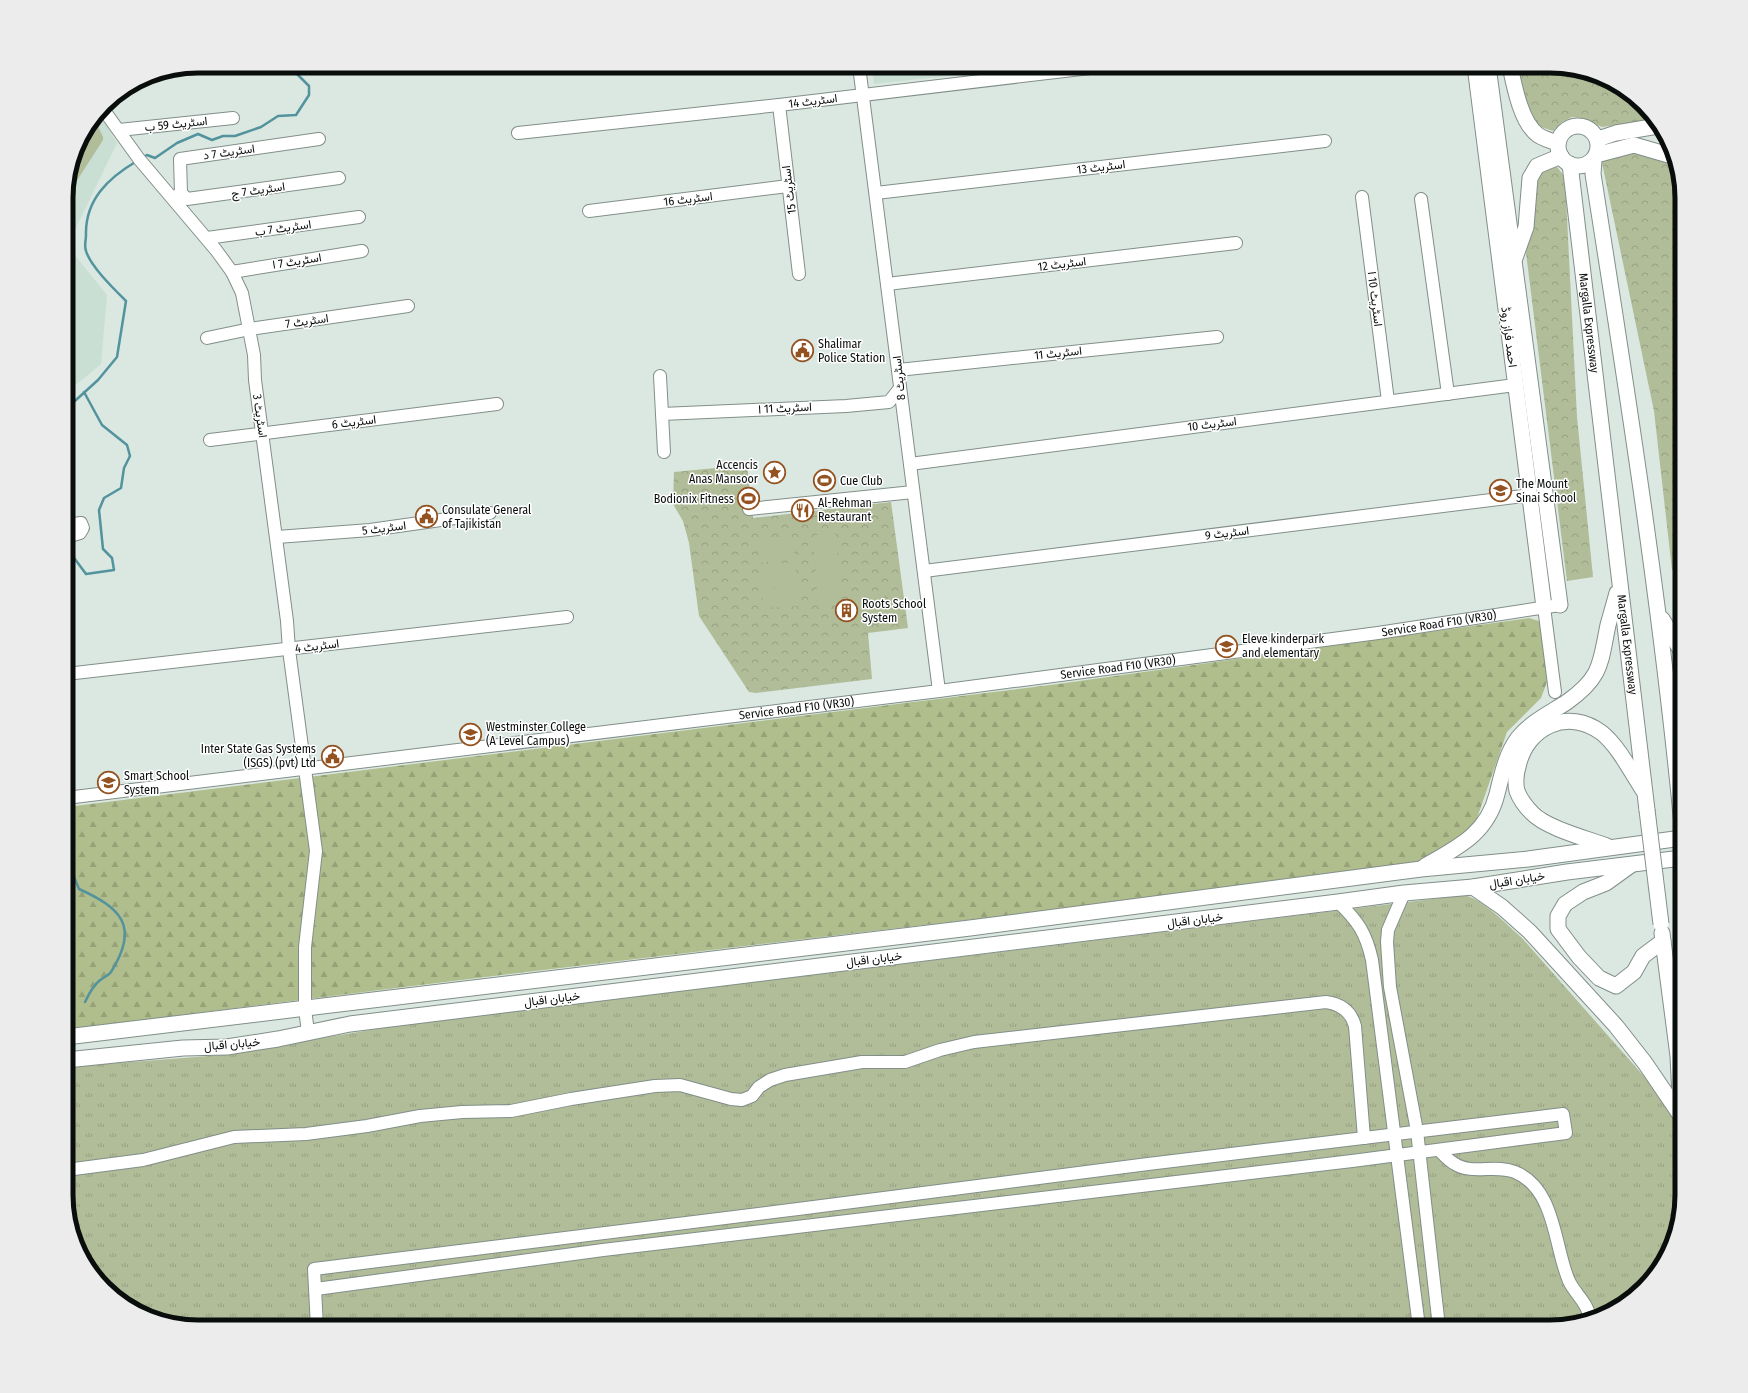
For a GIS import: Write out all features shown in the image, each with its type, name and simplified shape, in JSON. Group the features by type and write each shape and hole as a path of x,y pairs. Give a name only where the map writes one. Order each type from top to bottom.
{"main road":[{"name":"احمد فراز روڈ","path":"1477,73 1514,262 1560,605"},
{"name":"احمد فراز روڈ","path":"1488,73 1492,145 1515,385 1531,495 1544,607"},
{"path":"1511,73 1514,86 1525,117 1537,135 1563,154 1574,166 1585,165 1595,157 1634,145 1668,155"},
{"path":"1563,154 1563,132 1572,126 1583,126 1592,130 1598,139 1599,150 1595,157"},
{"path":"1598,139 1616,133 1653,127"},
{"path":"1514,262 1526,227 1530,178 1537,166 1563,154"},
{"name":"Margalla Expressway","path":"1563,154 1619,584 1662,941 1675,1034"},
{"name":"Margalla Expressway","path":"1595,157 1592,174 1617,331 1675,740"},
{"path":"1421,869 1461,845 1478,832 1489,818 1497,796 1504,767 1511,749 1519,737 1531,725 1584,688 1598,670 1603,656 1608,625 1619,584"},
{"path":"1657,610 1675,642"},
{"path":"1610,847 1547,824 1533,815 1523,802 1517,789 1517,772 1520,758 1527,744 1537,733 1547,726 1560,722 1577,721 1592,727 1611,743 1645,792"},
{"name":"خیابان اقبال","path":"73,1036 954,930 1421,869 1528,859 1675,839"},
{"name":"خیابان اقبال","path":"73,1059 183,1048 227,1047 278,1039 358,1023 1404,893 1473,887 1567,872 1675,859"},
{"path":"1632,864 1606,883 1583,892 1565,904 1558,916 1558,929 1579,957 1599,978 1616,986 1634,972 1643,956 1662,941"},
{"path":"1473,887 1502,907 1530,932 1616,1026 1645,1063 1675,1110"}],"street":[{"name":"اسٹریٹ 8","path":"860,73 939,691"},
{"name":"اسٹریٹ 14","path":"518,133 863,96 1051,73"},
{"name":"اسٹریٹ 15","path":"779,105 800,274"},
{"name":"اسٹریٹ 3","path":"106,113 139,158 178,195 206,238 232,272 242,293 250,329 255,380 277,537 289,650 316,851 305,947 304,1009 308,1032"},
{"name":"اسٹریٹ 59 ب","path":"119,130 233,118"},
{"name":"اسٹریٹ 7 د","path":"178,195 180,159 319,139"},
{"name":"اسٹریٹ 13","path":"876,193 1325,141"},
{"name":"اسٹریٹ 7 ج","path":"178,195 186,200 339,178"},
{"name":"اسٹریٹ 16","path":"589,211 788,186"},
{"name":"اسٹریٹ 10 ا","path":"1362,197 1388,401"},
{"path":"1421,199 1448,394"},
{"name":"اسٹریٹ 7 ب","path":"206,238 359,217"},
{"name":"اسٹریٹ 12","path":"887,284 1236,243"},
{"name":"اسٹریٹ 7 ا","path":"232,272 362,251"},
{"name":"اسٹریٹ 7","path":"207,338 250,329 408,306"},
{"name":"اسٹریٹ 11","path":"898,370 1217,337"},
{"path":"660,376 664,452"},
{"name":"اسٹریٹ 10","path":"910,464 1515,385"},
{"name":"اسٹریٹ 11 ا","path":"662,414 846,406 889,402 900,388"},
{"name":"اسٹریٹ 6","path":"210,440 497,404"},
{"path":"749,509 914,492"},
{"name":"اسٹریٹ 9","path":"924,571 1531,495"},
{"name":"اسٹریٹ 5","path":"277,537 370,530 490,513"},
{"path":"73,524 81,523 83,528 80,533 73,535"},
{"name":"Service Road F10 (VR30)","path":"73,797 939,691 1370,634 1527,612 1544,607 1560,605"},
{"path":"1544,607 1555,692"},
{"name":"اسٹریٹ 4","path":"73,675 567,617"},
{"path":"1404,893 1391,921 1387,942 1390,988 1417,1131 1418,1152 1438,1320"},
{"path":"1338,902 1360,926 1368,944 1417,1320"},
{"path":"73,1169 143,1160 234,1137 306,1134 454,1112 511,1111 571,1099 655,1086 680,1085 731,1099 742,1100 752,1096 760,1087 770,1080 785,1075 862,1062 905,1062 940,1050 974,1042 1326,1002 1336,1003 1352,1016 1355,1026 1364,1138"},
{"path":"316,1289 611,1249 1395,1156 1566,1133 1563,1114 314,1269 317,1320"},
{"path":"1439,1150 1456,1165 1472,1169 1498,1168 1515,1172 1535,1187 1546,1206 1569,1280 1581,1300 1586,1304 1589,1314"}],"shaded area":[{"path":"873,73 973,73 874,84"},
{"path":"102,118 117,143 73,234 73,190 77,165 82,150"},
{"path":"73,253 107,295 101,364 73,387"}],"green space":[{"path":"1516,73 1567,74 1590,80 1620,94 1633,104 1648,121 1602,127 1582,118 1572,117 1562,122 1553,131 1541,127 1528,114"},
{"path":"97,125 103,140 73,186 77,165 82,150"},
{"path":"1632,150 1667,162 1671,165 1673,172 1675,190 1675,570 1672,570 1654,411 1601,158"},
{"path":"1557,167 1565,177 1577,417 1593,577 1567,581 1526,253 1538,181 1545,171 1550,168"},
{"path":"747,465 753,518 891,502 908,628 868,633 872,679 756,693 749,692 699,616 689,543 683,521 673,504 674,472"},
{"path":"836,534 841,603 818,605 813,535"},
{"path":"793,539 795,559 759,563 757,542"},
{"path":"795,562 798,582 761,585 758,565"},
{"path":"798,586 800,606 763,608 762,589"},
{"path":"1529,618 1539,621 1542,625 1547,682 1541,698 1507,732 1476,821 1465,833 1421,869 743,946 73,1029 73,806 1058,684"},
{"path":"1465,895 1473,898 1488,908 1522,938 1675,1112 1675,1203 1673,1220 1666,1243 1654,1265 1633,1289 1620,1299 1598,1311 1575,1318 1558,1320 190,1320 173,1318 150,1311 128,1299 104,1278 94,1265 86,1250 75,1220 73,1203 73,1066 222,1055 394,1026"}],"waterway":[{"path":"143,157 147,155 155,158 177,143 198,134 212,140 223,136 235,136 261,127 278,116 296,115 309,95 309,86 296,73"},
{"path":"73,403 98,380 117,357 126,301 103,278 86,251 85,247 89,211 100,191 117,175 137,161"},
{"path":"73,556 86,574 114,570 112,558 103,549 99,510 104,498 121,488 124,468 130,456 127,445 102,425 84,392"},
{"path":"73,875 79,889 94,896 115,911 122,920 125,931 120,956 111,972 94,986 85,1002"}],"place":[{"name":"Shalimar Police Station","path":"803,351"},
{"name":"Accencis Anas Mansoor","path":"774,472"},
{"name":"Cue Club","path":"824,481"},
{"name":"The Mount Sinai School","path":"1500,491"},
{"name":"Bodionix Fitness","path":"749,499"},
{"name":"Al-Rehman Restaurant","path":"802,510"},
{"name":"Consulate General of Tajikistan","path":"427,517"},
{"name":"Roots School System","path":"846,611"},
{"name":"Eleve kinderpark and elementary","path":"1226,646"},
{"name":"Westminster College (A Level Campus)","path":"471,734"},
{"name":"Inter State Gas Systems (ISGS) (pvt) Ltd","path":"332,756"},
{"name":"Smart School System","path":"109,783"}]}
